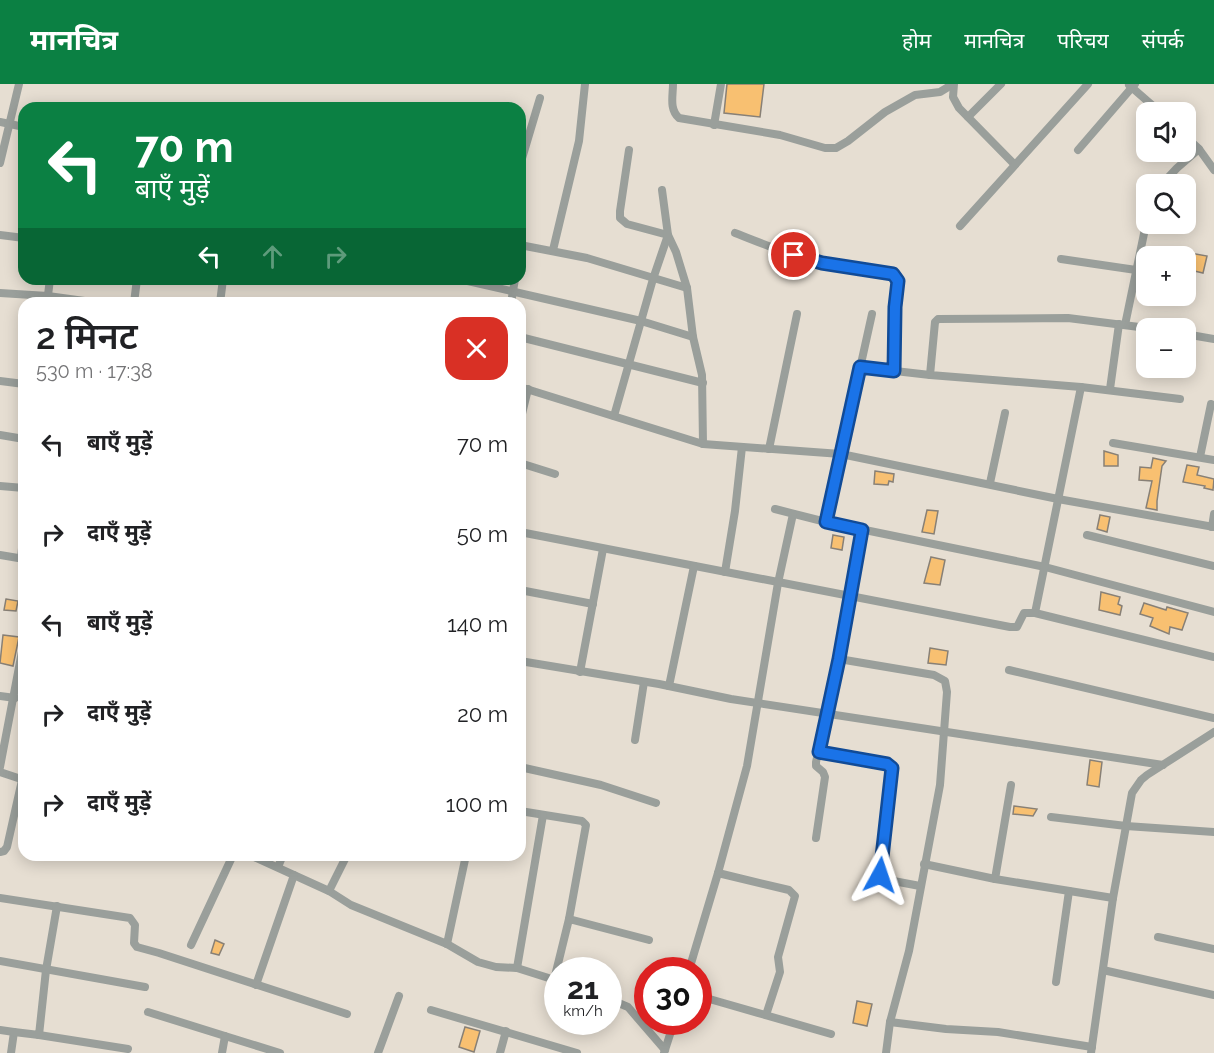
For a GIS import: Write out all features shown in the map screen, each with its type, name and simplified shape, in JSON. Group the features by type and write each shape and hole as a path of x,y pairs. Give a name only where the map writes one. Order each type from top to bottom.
{"street":[{"path":"0,163 20,84"},
{"path":"553,250 579,141 585,84"},
{"path":"674,84 672,106 676,116 685,120 780,135 825,148 836,148 848,141 885,112 915,95 940,92 954,84"},
{"path":"714,125 721,84"},
{"path":"954,84 955,102 1015,165"},
{"path":"969,117 1000,84"},
{"path":"960,226 1088,84"},
{"path":"1078,150 1132,85 1150,102"},
{"path":"526,145 540,98"},
{"path":"0,122 18,126"},
{"path":"1196,146 1214,170"},
{"path":"1171,174 1199,149"},
{"path":"629,150 620,218 627,224 668,235"},
{"path":"662,190 668,235 687,288 702,383 703,444"},
{"path":"735,233 811,260 896,276 898,281 895,307 894,371"},
{"path":"0,235 18,237"},
{"path":"614,416 652,279 668,235"},
{"path":"526,246 625,268 652,279 687,288"},
{"path":"1061,259 1136,270"},
{"path":"1110,389 1122,325 1136,274"},
{"path":"486,285 641,321 693,337"},
{"path":"512,297 514,285"},
{"path":"0,293 27,297"},
{"path":"769,449 797,314"},
{"path":"826,522 872,314"},
{"path":"930,375 935,322 938,318 1068,318 1136,327"},
{"path":"1196,336 1214,339"},
{"path":"526,339 627,366 702,383"},
{"path":"860,367 930,375 1110,389 1180,399"},
{"path":"0,381 18,383"},
{"path":"1035,613 1081,387"},
{"path":"526,389 703,444 841,454 990,483 1058,499 1213,527 1214,514"},
{"path":"1200,458 1211,404"},
{"path":"990,483 1005,413"},
{"path":"0,435 18,438"},
{"path":"1113,443 1214,460"},
{"path":"725,572 742,447"},
{"path":"526,465 555,474"},
{"path":"0,486 18,488"},
{"path":"775,509 862,530 1045,567 1214,612"},
{"path":"693,957 747,766 778,583 793,514"},
{"path":"816,838 825,777 816,766 839,659 862,530"},
{"path":"526,533 1013,628 1018,626 1024,613 1035,613 1214,657"},
{"path":"1087,535 1214,566"},
{"path":"580,672 603,549"},
{"path":"0,555 18,557"},
{"path":"669,686 694,567"},
{"path":"526,591 593,604"},
{"path":"839,659 940,677 945,681 947,692 940,785 909,951 890,1022 886,1053"},
{"path":"526,662 757,703 1162,765"},
{"path":"1009,670 1214,718"},
{"path":"18,679 0,770 18,778"},
{"path":"635,740 644,682"},
{"path":"0,696 15,698"},
{"path":"890,1022 946,1029 998,1032 1091,1050 1113,898 1135,787 1162,765 1214,732"},
{"path":"819,752 890,765 892,768 880,875 883,879 920,886"},
{"path":"526,768 601,785 656,802"},
{"path":"995,879 1011,785"},
{"path":"0,852 7,847 18,801"},
{"path":"526,812 582,821 586,825 561,957"},
{"path":"517,968 543,815"},
{"path":"1051,817 1126,826 1214,832"},
{"path":"191,945 230,861"},
{"path":"264,861 329,891 351,905 447,944 466,956 488,965 517,968 544,977"},
{"path":"278,867 280,861"},
{"path":"329,891 344,861"},
{"path":"447,944 465,861"},
{"path":"924,864 995,879 1113,898"},
{"path":"718,873 789,890 795,895 778,957 780,972 766,1016"},
{"path":"256,985 294,875"},
{"path":"1056,982 1069,891"},
{"path":"0,898 130,918 135,925 134,943 136,947 347,1014"},
{"path":"39,1035 46,970 57,906"},
{"path":"569,919 649,940"},
{"path":"1158,937 1214,949"},
{"path":"0,962 145,987"},
{"path":"1104,970 1214,995"},
{"path":"378,1053 399,996"},
{"path":"712,1000 831,1034"},
{"path":"622,1004 628,1007 665,1052"},
{"path":"431,1010 578,1053"},
{"path":"148,1012 280,1053"},
{"path":"0,1030 128,1049"},
{"path":"500,1053 506,1031"},
{"path":"11,1053 14,1032"},
{"path":"665,1052 670,1035"},
{"path":"222,1053 225,1036"}],"building":[{"path":"727,84 764,84 760,117 724,113"},
{"path":"1196,254 1207,256 1203,273 1196,271"},
{"path":"1104,451 1118,455 1118,466 1104,466"},
{"path":"1153,458 1166,461 1162,466 1157,510 1146,508 1152,481 1139,480 1140,467 1151,468"},
{"path":"1187,465 1199,467 1197,475 1214,479 1213,490 1204,488 1205,486 1183,482"},
{"path":"875,471 894,474 893,482 889,481 888,485 874,484"},
{"path":"927,510 938,511 934,534 922,532"},
{"path":"1100,515 1110,517 1107,532 1097,529"},
{"path":"833,535 844,537 842,550 831,548"},
{"path":"931,557 945,560 940,585 924,583"},
{"path":"1101,592 1120,597 1118,604 1122,606 1120,615 1099,610"},
{"path":"6,599 18,601 16,611 4,610"},
{"path":"1144,603 1166,610 1167,607 1188,613 1182,630 1170,627 1169,634 1150,626 1153,618 1140,614"},
{"path":"3,635 18,637 13,666 0,663"},
{"path":"930,648 948,651 946,665 928,663"},
{"path":"1090,760 1102,762 1099,787 1087,785"},
{"path":"1014,806 1037,809 1033,816 1013,814"},
{"path":"215,940 224,944 219,955 211,953"},
{"path":"857,1001 872,1004 867,1026 853,1023"},
{"path":"465,1027 480,1031 474,1052 459,1047"}],"route":[{"path":"794,255 822,263 893,274 898,281 895,307 894,371 860,367 826,522 862,530 839,659 819,752 887,764 892,768 880,875"}]}
